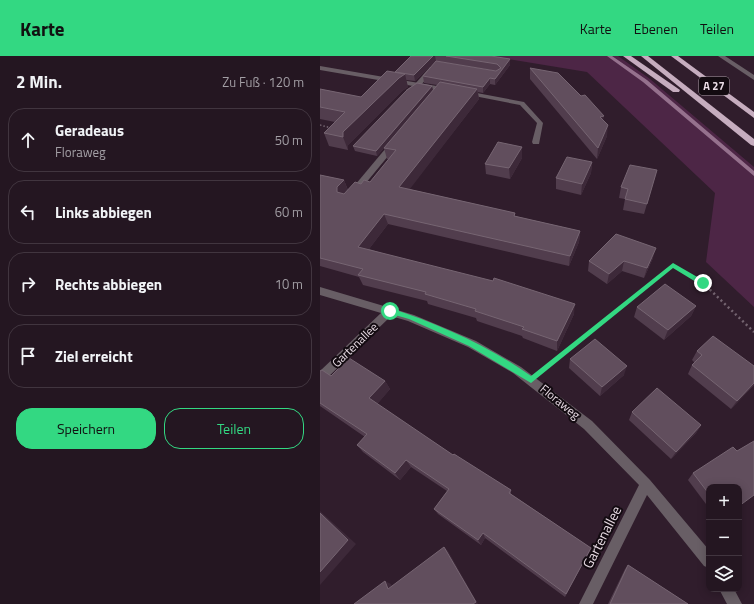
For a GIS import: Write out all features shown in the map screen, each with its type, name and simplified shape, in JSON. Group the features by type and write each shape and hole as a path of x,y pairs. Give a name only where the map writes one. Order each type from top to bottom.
{"highway":[{"path":"626,56 659,79 717,114"},
{"name":"A 27","path":"644,56 754,143"},
{"name":"A 27","path":"674,56 754,116"}],"street":[{"path":"721,56 754,78"},
{"path":"400,98 417,84 436,64"},
{"path":"320,68 417,84 438,91 455,91"},
{"path":"462,92 522,103 540,123 536,142"},
{"path":"346,201 401,136"},
{"name":"Floraweg","path":"320,291 411,318 472,344 517,370 588,425 646,484 685,530 706,558"},
{"name":"Gartenallee","path":"320,378 390,311"},
{"name":"Gartenallee","path":"586,604 646,484"},
{"path":"728,592 735,604"}],"path":[{"path":"320,126 332,128"},
{"path":"531,380 673,265 703,283 754,332"}],"shaded area":[{"path":"490,56 618,56 650,79 754,167 754,307 706,262 715,193 587,72"}],"building":[{"path":"411,56 433,56 414,75 395,72"},
{"path":"446,56 491,56 510,59 495,79 490,78 483,87 423,76 436,61 496,71 501,68 497,64"},
{"path":"530,68 558,73 581,96 585,95 604,116 600,117 608,125 598,148"},
{"path":"387,71 405,74 343,132 343,137 324,133 345,112 320,107 320,89 361,97"},
{"path":"440,82 477,89 399,187 515,213 514,216 580,231 570,256 384,214 358,247 493,281 494,278 575,304 557,341 522,329 524,327 475,311 476,309 425,294 426,292 358,275 363,269 320,258 320,175 344,180 337,187 337,192 344,194 355,182 361,184 364,180 370,182 396,150 384,148"},
{"path":"417,83 432,86 376,151 353,146 407,90"},
{"path":"498,142 522,147 509,168 485,164"},
{"path":"567,157 592,162 582,184 556,178"},
{"path":"630,165 657,170 647,204 625,199 628,189 621,187"},
{"path":"616,234 656,248 647,268 624,261 609,274 589,261"},
{"path":"665,284 696,306 668,330 637,307"},
{"path":"713,336 754,366 754,383 737,401 692,365 702,355 697,351"},
{"path":"595,339 627,366 602,387 570,359"},
{"path":"349,358 385,381 369,398 453,455 454,454 511,490 509,493 591,548 566,594 483,533 478,540 434,509 449,489 406,460 395,473 357,445 367,434 320,403 320,371 322,370 331,376"},
{"path":"657,388 701,425 676,452 632,412"},
{"path":"754,441 754,495 742,504 742,484 706,484 706,490 693,473 733,447 737,451"},
{"path":"320,513 348,540 320,572"},
{"path":"444,547 476,602 473,604 354,604 385,581 388,589"},
{"path":"628,565 688,604 610,604"}],"waterway":[{"path":"609,56 645,81 754,174"}],"route":[{"path":"390,311 411,318 472,344 517,370 531,380 673,265 703,283"}]}
